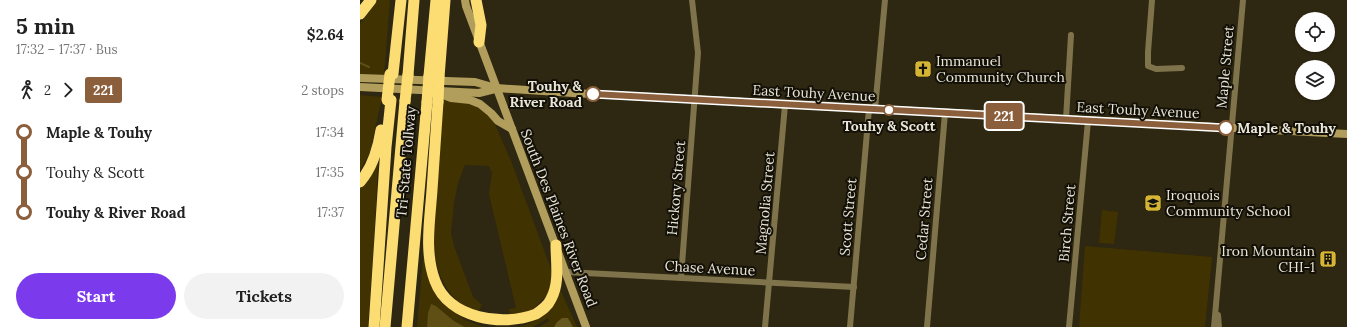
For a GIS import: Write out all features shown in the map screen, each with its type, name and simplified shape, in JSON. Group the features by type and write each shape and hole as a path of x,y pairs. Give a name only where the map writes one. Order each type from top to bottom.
{"highway":[{"path":"360,14 371,0"},
{"path":"392,74 397,0"},
{"path":"374,327 389,100 401,0"},
{"name":"Tri-State Tollway","path":"385,327 414,0"},
{"name":"Tri-State Tollway","path":"406,327 432,102 436,0"},
{"path":"434,77 445,0"},
{"path":"476,0 481,24 478,42"},
{"path":"360,182 369,170 376,154 389,100"},
{"path":"432,102 429,234 430,260 435,282 446,299 463,313 484,323 497,325 522,322 547,306 551,299 556,279 556,245"}],"main road":[{"name":"South Des Plaines River Road","path":"464,2 586,327"},
{"name":"East Touhy Avenue","path":"360,78 475,82 496,88 695,100 1347,134"},
{"name":"East Touhy Avenue","path":"360,87 479,93 496,88"},
{"path":"431,91 451,98 470,100 480,104 492,113 498,121 512,129"}],"street":[{"name":"Hickory Street","path":"681,278 698,53 692,0"},
{"name":"Scott Street","path":"850,327 872,109 885,0"},
{"path":"1152,0 1148,66 1156,69 1182,68"},
{"name":"Maple Street","path":"1214,327 1243,0"},
{"path":"1066,120 1071,36"},
{"name":"Magnolia Street","path":"765,327 785,105"},
{"name":"Cedar Street","path":"927,327 945,113"},
{"name":"Birch Street","path":"1069,327 1088,121"},
{"name":"Chase Avenue","path":"566,272 854,287"},
{"name":"Maple Street","path":"1217,303 1219,327"}],"shaded area":[{"path":"378,0 390,0 384,75 360,75 360,24"},
{"path":"360,95 382,97 370,152 360,171"},
{"path":"443,100 464,102 474,105 489,116 494,122 511,161 551,269 552,277 549,297 544,298 531,311 510,318 509,309 516,308 489,194 492,173 489,166 465,165 458,183 451,233 454,246 473,297 482,305 477,314 465,307 451,294 441,277 436,257 434,234"},
{"path":"378,161 368,327 360,327 360,186"},
{"path":"1102,210 1118,212 1114,244 1099,243"},
{"path":"1085,246 1212,257 1205,327 1079,327"},
{"path":"424,247 444,302 465,320 484,327 465,327 454,321 436,306 430,306 427,327 417,327"},
{"path":"560,289 577,327 556,327 557,322 554,327 539,327 549,321 548,318 533,327 519,327 540,317 552,303"},
{"path":"431,304 465,327 427,327 428,313"},
{"path":"562,318 568,318 573,327 554,327"}],"waterway":[{"path":"360,63 369,67"}],"bus line":[{"name":"221","path":"593,94 1226,128"}],"place":[{"name":"Immanuel Community Church","path":"923,69"},
{"name":"Touhy & River Road","path":"593,94"},
{"name":"Touhy & Scott","path":"889,110"},
{"name":"Maple & Touhy","path":"1226,128"},
{"name":"Iroquois Community School","path":"1153,203"},
{"name":"Iron Mountain CHI-1","path":"1328,259"}]}
